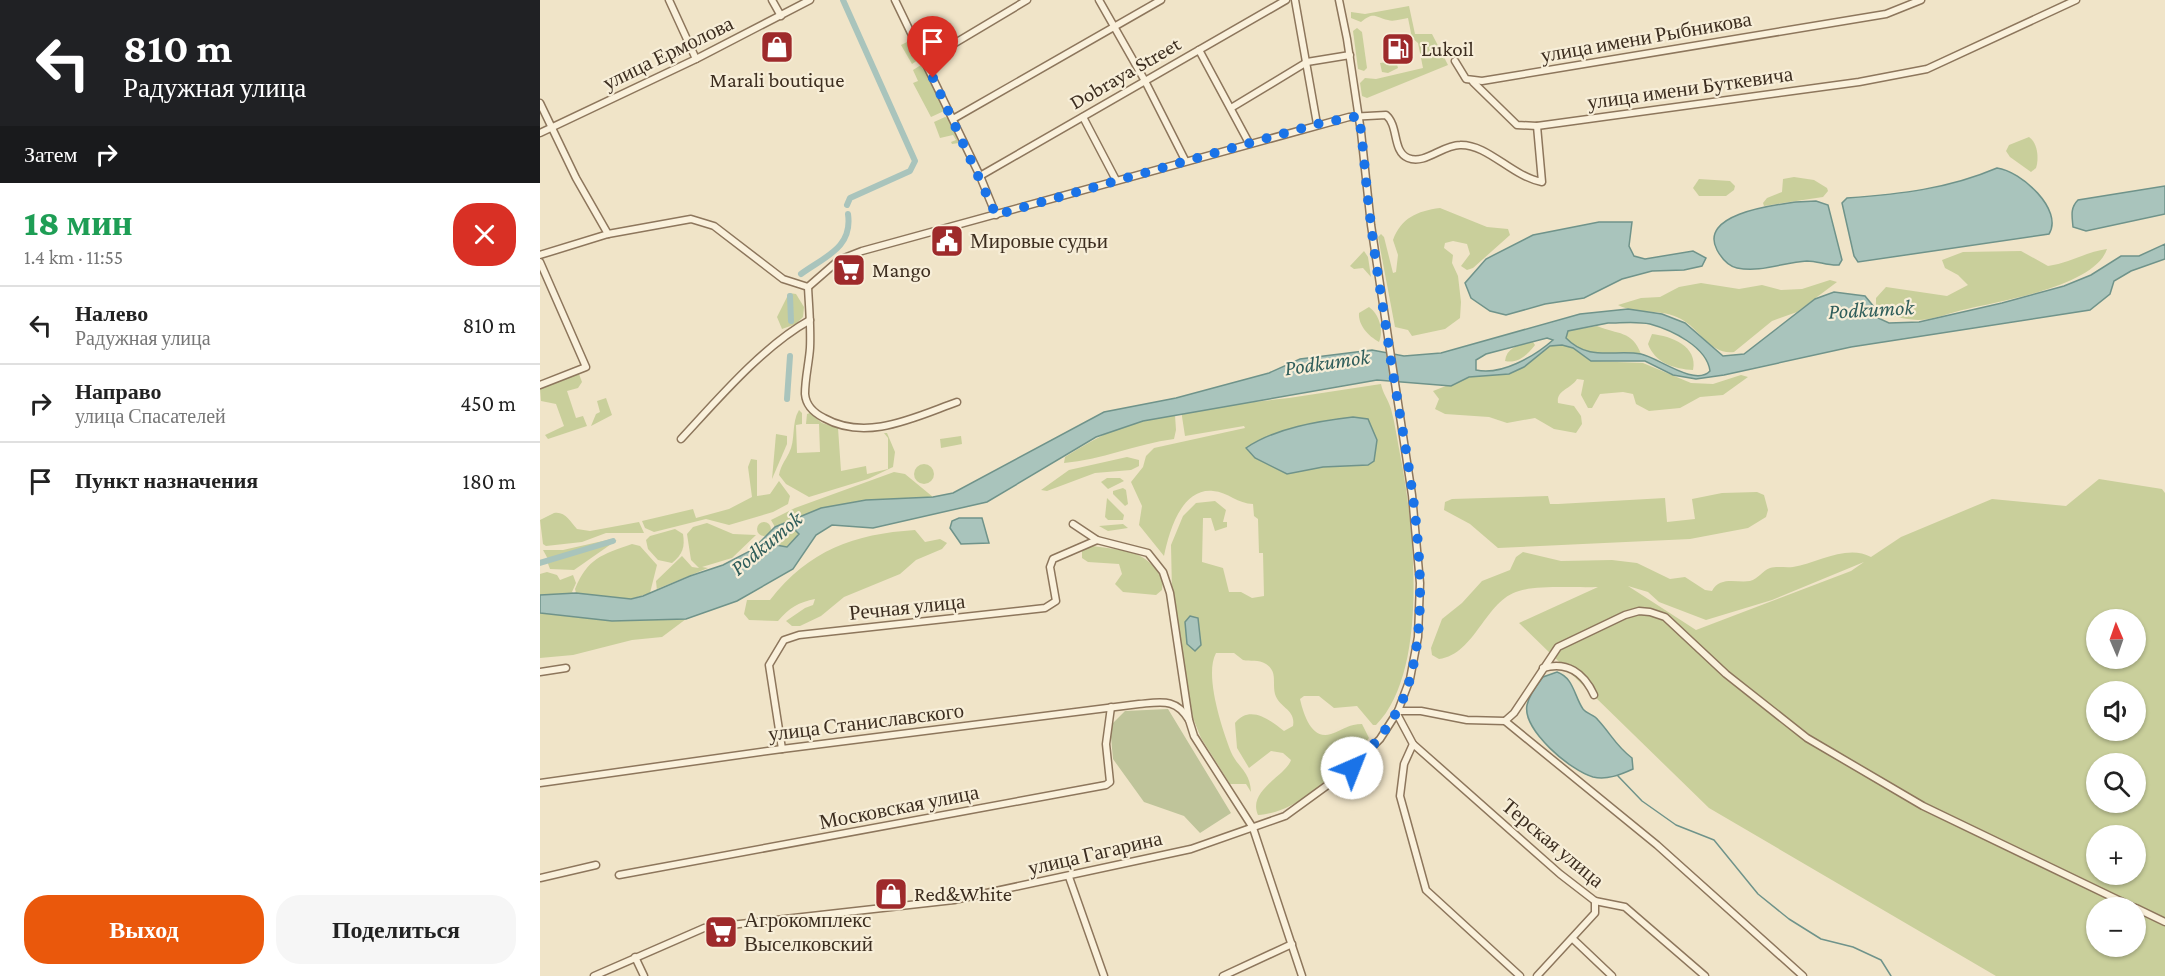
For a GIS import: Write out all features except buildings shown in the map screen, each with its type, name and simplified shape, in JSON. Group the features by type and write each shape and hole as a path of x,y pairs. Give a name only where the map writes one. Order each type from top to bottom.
{"street":[{"path":"669,0 696,59"},
{"path":"772,0 781,16"},
{"name":"улица Ермолова","path":"540,133 696,59 810,0"},
{"path":"895,0 953,118 996,215"},
{"path":"925,61 1026,0"},
{"path":"1099,0 1145,81 1185,160"},
{"path":"953,118 1161,0"},
{"name":"Dobraya Street","path":"980,176 1286,0"},
{"path":"1296,0 1317,124"},
{"name":"улица Гагарина","path":"594,976 704,928 914,905 1069,877 1191,849 1285,816 1352,768 1380,739 1397,713 1410,679 1418,637 1420,583 1412,495 1371,225 1359,116 1350,55 1338,0"},
{"name":"улица имени Рыбникова","path":"1473,82 1886,14 1921,0"},
{"name":"улица имени Буткевича","path":"1473,82 1517,125 1537,126 1859,82 1927,69 2076,0"},
{"path":"1198,50 1249,143"},
{"path":"1231,108 1307,62 1350,55"},
{"path":"1455,61 1466,79 1473,82"},
{"path":"540,103 576,178 608,234"},
{"path":"808,287 834,264 853,254 1317,124 1359,116 1386,115 1393,121 1400,151 1406,157 1416,160 1449,147 1469,146 1482,150 1526,178 1542,182 1537,126"},
{"path":"1083,117 1116,180"},
{"path":"540,255 608,234 676,220 703,222 730,236 783,279 808,287"},
{"path":"540,262 586,367 540,385"},
{"path":"808,287 810,320 805,395 809,406 824,418 851,428 876,428 957,402"},
{"path":"681,439 740,376 798,326 810,320"},
{"path":"1073,524 1097,540 1148,553 1163,572 1170,593 1189,720 1205,755 1253,828 1302,976"},
{"name":"Речная улица","path":"782,748 769,665 784,640 798,635 1045,608 1056,601 1050,567 1053,559 1097,540"},
{"path":"1504,721 1514,713 1558,647 1625,615 1639,611 1665,617 1726,674 1807,738 1923,806 2113,897"},
{"path":"1543,668 1554,665 1576,671 1588,681 1594,695"},
{"path":"540,672 566,668"},
{"name":"улица Станиславского","path":"540,783 782,748 1111,707 1171,703 1180,706 1189,720"},
{"name":"Московская улица","path":"619,874 1106,785 1110,782 1106,744 1111,707"},
{"path":"1397,713 1422,711 1467,720 1504,721 1657,845 1803,976"},
{"name":"Терская улица","path":"1397,713 1413,744 1560,874 1595,901 1625,907 1705,976"},
{"path":"1413,744 1404,764 1400,796 1426,890 1520,976"},
{"path":"540,878 596,865"},
{"path":"1069,877 1104,976"},
{"path":"1537,976 1574,939 1595,913 1595,901"},
{"path":"2146,913 2165,922"},
{"path":"1574,939 1612,976"},
{"path":"1223,976 1292,944"},
{"path":"635,957 644,976"}],"green space":[{"path":"1409,6 1415,34 1432,34 1448,65 1367,98 1362,96 1360,83 1365,78 1376,79 1423,68 1418,43 1412,38 1408,18 1390,21 1372,16 1361,22 1351,18 1351,12 1365,14"},
{"path":"1357,28 1362,32 1367,68 1364,71 1358,69 1353,31"},
{"path":"911,40 921,58 912,64 901,45"},
{"path":"1396,61 1398,68 1388,73 1382,72 1380,63"},
{"path":"921,65 945,108 944,111 931,117 913,83 918,81 913,70"},
{"path":"948,118 959,143 952,144 951,142 956,140 953,135 940,138 934,122"},
{"path":"2029,137 2036,147 2037,156 2036,168 2031,172 2010,157 2006,151 2009,145"},
{"path":"1794,177 1814,180 1828,191 1823,197 1764,206 1763,203 1767,198 1782,192 1783,179"},
{"path":"1699,179 1730,181 1735,186 1734,190 1726,196 1699,196 1693,188"},
{"path":"1440,208 1487,227 1508,229 1510,235 1473,268 1467,270 1461,266 1470,254 1467,244 1453,241 1445,243 1444,248 1453,255 1452,263 1458,276 1460,318 1445,329 1412,336 1408,330 1395,327 1378,237 1381,234 1384,237 1393,273 1396,272 1398,255 1393,240 1400,226 1417,214"},
{"path":"2107,249 2099,262 2085,273 2045,290 2023,296 1924,320 1895,316 1876,306 1876,298 1886,287 1947,296 1968,285 1958,275 1945,268 1942,260 1963,252 2021,251 2048,266"},
{"path":"1364,251 1368,257 1371,277 1363,268 1354,269 1350,266"},
{"path":"1830,280 1837,282 1797,312 1772,321 1734,352 1718,350 1688,323 1674,316 1633,310 1618,305 1641,298 1660,297 1679,287 1701,283 1739,289 1762,285 1781,290 1802,289"},
{"path":"789,293 796,294 804,307 803,317 796,324 782,329 777,317"},
{"path":"1369,307 1380,323 1379,342 1371,337 1360,322 1359,313"},
{"path":"1597,326 1629,337 1641,354 1611,355 1591,352 1566,338 1568,331"},
{"path":"1652,334 1667,337 1682,344 1691,355 1693,370 1666,364 1655,356 1648,344"},
{"path":"1533,342 1535,345 1522,358 1510,362 1505,361 1512,349"},
{"path":"1562,345 1573,348 1591,361 1643,363 1691,383 1713,384 1741,375 1748,377 1723,395 1700,397 1680,408 1649,411 1636,404 1633,394 1623,392 1600,394 1592,408 1588,408 1581,395 1584,380 1577,379 1559,395 1558,399 1558,403 1574,406 1581,416 1582,424 1576,433 1554,429 1535,418 1507,423 1489,417 1445,414 1435,409 1439,399 1433,391 1469,377 1509,374 1524,367 1550,346"},
{"path":"579,374 582,382 578,388 567,391 576,418 583,416 587,426 548,439 545,435 564,426 556,404 541,401 540,389"},
{"path":"1381,384 1394,420 1410,518 1414,596 1411,634 1404,670 1393,701 1376,725 1373,725 1357,706 1334,708 1319,696 1304,696 1300,699 1309,724 1318,733 1331,734 1362,724 1369,738 1335,775 1320,787 1288,807 1273,813 1258,815 1256,806 1262,791 1288,766 1291,760 1283,753 1271,751 1249,768 1237,748 1235,723 1241,717 1253,714 1273,722 1284,731 1293,726 1292,716 1277,699 1270,667 1260,662 1243,660 1234,653 1216,653 1212,675 1219,716 1231,752 1246,774 1251,792 1246,784 1230,784 1201,738 1193,718 1172,591 1171,545 1183,516 1196,503 1215,501 1226,510 1223,522 1227,522 1227,527 1215,531 1211,518 1203,518 1202,562 1223,568 1229,592 1241,592 1252,598 1264,596 1263,553 1259,553 1258,519 1254,516 1253,504 1213,491 1202,492 1193,497 1178,513 1164,556 1139,525 1142,506 1131,482 1143,467 1146,456 1154,448 1245,428 1244,426 1185,436 1181,410 1289,398"},
{"path":"606,398 612,415 591,426 596,414 600,412 597,401"},
{"path":"799,410 802,413 802,424 796,425 797,453 820,452 819,424 806,424 807,414 810,413 822,423 838,428 841,471 866,466 867,474 888,469 888,438 884,433 887,433 895,452 893,467 868,479 809,497 786,484 779,475 791,448 795,420"},
{"path":"1175,415 1174,439 1091,459 1064,463 1065,457 1118,428 1145,419"},
{"path":"776,434 787,436 787,444 772,479"},
{"path":"961,436 962,444 941,448 940,439"},
{"path":"1127,457 1139,460 1139,466 1131,470 1095,473 1047,491 1041,490 1069,470"},
{"path":"751,459 757,460 757,496 770,494 779,481 790,496 788,504 773,512 729,525 706,519 654,532 645,528 642,521 693,509 696,518 729,509 752,497 748,467"},
{"path":"920,464 928,464 934,470 934,478 928,484 920,484 914,478 914,470"},
{"path":"894,472 905,474 933,497 866,500 821,508 775,527 771,520 795,508"},
{"path":"1107,478 1120,478 1124,481 1108,489 1101,482"},
{"path":"2099,479 2162,489 2165,493 2165,976 1996,976 1709,808 1519,623 1598,587 1547,587 1519,591 1507,596 1497,605 1462,648 1452,655 1439,659 1432,655 1431,648 1442,619 1462,603 1482,581 1510,570 1516,557 1523,552 1561,561 1612,560 1637,563 1670,579 1685,577 1705,590 1712,591 1719,583 1753,580 1770,568 1803,565 1842,553 1871,557 1901,537 1992,499 2066,506","holes":["1864,562 1851,571 1696,630 1628,586 1648,592 1659,602 1706,620 1772,600"]},
{"path":"1123,488 1126,490 1128,504 1125,506 1113,494 1113,491"},
{"path":"1757,492 1764,495 1768,510 1766,517 1748,528 1690,539 1498,548 1470,524 1444,510 1445,502 1452,499 1548,496 1550,504 1558,504 1665,498 1667,522 1695,519 1692,499 1722,493"},
{"path":"1107,498 1124,515 1123,520 1108,520 1105,517"},
{"path":"554,513 564,515 577,529 590,531 639,522 644,533 606,533 582,542 546,546 543,544 540,520"},
{"path":"764,522 769,524 771,529 769,534 764,536 759,534 757,529 759,524"},
{"path":"707,523 733,534 756,535 732,558 702,567 708,568 657,589 657,591 656,581 682,556 692,567 699,568 691,560 687,534 693,527"},
{"path":"1123,524 1128,528 1108,531 1099,526"},
{"path":"793,528 799,534 786,547 776,545 774,538 777,532"},
{"path":"675,529 683,534 684,543 681,553 672,563 658,560 648,549 646,540 650,536"},
{"path":"915,530 925,542 940,539 947,543 942,549 916,560 900,574 844,597 821,616 800,626 792,626 786,621 813,605 815,599 795,606 778,621 749,620 744,614 747,600 770,600 801,569 834,548 872,536"},
{"path":"616,538 548,559 543,550 563,550"},
{"path":"617,540 574,570 550,569 547,561"},
{"path":"632,544 640,546 657,565 650,593 631,599 576,593 575,589 580,579 591,564 604,555"},
{"path":"1092,546 1141,556 1149,562 1163,580 1162,590 1156,595 1123,592 1115,584 1122,574 1119,564 1088,562 1082,558 1082,551"},
{"path":"547,572 557,575 560,580 573,575 576,583 572,592 575,594 540,595 540,574"},
{"path":"540,613 612,621 686,619 662,637 632,640 573,655 540,658"},
{"path":"1168,709 1231,813 1200,833 1184,816 1144,802 1113,759 1110,726 1125,711"}],"water":[{"path":"1997,168 2017,176 2038,193 2051,214 2052,224 2049,234 1858,262 1854,256 1842,203 1847,198 1886,195 1942,186"},
{"path":"2165,186 2165,214 2086,231 2073,227 2073,209 2078,200"},
{"path":"1816,201 1828,205 1842,260 1839,265 1807,261 1764,268 1737,268 1726,262 1717,250 1714,238 1718,228 1728,220 1756,209"},
{"path":"1599,222 1632,222 1629,246 1634,256 1645,259 1693,251 1706,258 1702,266 1684,270 1652,271 1622,279 1584,298 1545,304 1506,315 1490,311 1471,298 1465,283 1486,259 1533,235"},
{"name":"Podkumok","path":"2165,244 2165,259 2131,271 2114,281 2110,294 2090,310 1851,347 1724,375 1696,379 1673,375 1645,361 1591,361 1573,348 1562,345 1550,346 1524,367 1509,374 1469,377 1451,386 1377,380 1143,421 1096,437 987,502 873,528 832,525 816,535 793,569 737,601 686,619 612,621 540,613 540,595 576,593 631,599 643,596 723,565 752,550 775,527 821,508 866,500 933,497 953,493 1104,412 1176,398 1269,373 1300,359 1372,350 1404,356 1441,353 1580,314 1628,309 1662,314 1685,323 1723,356 1744,354 1815,299 1834,292 1865,296 1874,307 1878,318 1889,323 1919,322 2064,286 2091,275 2121,256 2139,256","holes":["1608,323 1645,323 1668,330 1695,347 1702,354 1710,371 1695,376 1641,354 1584,350 1566,338 1568,331","1547,338 1553,340 1527,358 1507,367 1486,371 1476,370 1476,360 1486,354","793,528 799,534 787,547 776,545 774,538 777,532"]},
{"path":"1353,417 1368,419 1377,440 1374,461 1368,465 1323,467 1287,474 1255,458 1246,448 1284,430"},
{"path":"959,518 982,518 989,543 961,544 950,528 952,521"},
{"path":"1190,616 1198,618 1201,645 1195,651 1187,644 1185,622"},
{"path":"1557,672 1567,678 1583,709 1597,718 1632,758 1633,769 1603,778 1593,777 1561,758 1540,737 1527,715 1527,705 1531,694 1543,677"}],"waterway":[{"path":"843,0 915,161 910,171 850,198 847,205"},
{"path":"801,274 827,257 841,243 846,235 848,214"},
{"path":"790,296 791,321"},
{"path":"787,399 790,356"},
{"path":"540,563 613,541"},
{"path":"1618,776 1642,801 1676,825 1714,840 1758,894 1789,919 1821,939 1853,947 1881,960 1891,976"}],"place":[{"name":"Marali boutique","path":"777,47"},
{"name":"Lukoil","path":"1398,49"},
{"name":"Мировые судьи","path":"947,241"},
{"name":"Mango","path":"849,270"},
{"name":"Red&White","path":"891,894"},
{"name":"Агрокомплекс Выселковский","path":"721,932"}],"route":[{"path":"933,78 996,215 1335,119 1359,116 1371,225 1412,495 1420,583 1418,637 1410,679 1398,711 1380,739 1352,768"}]}
